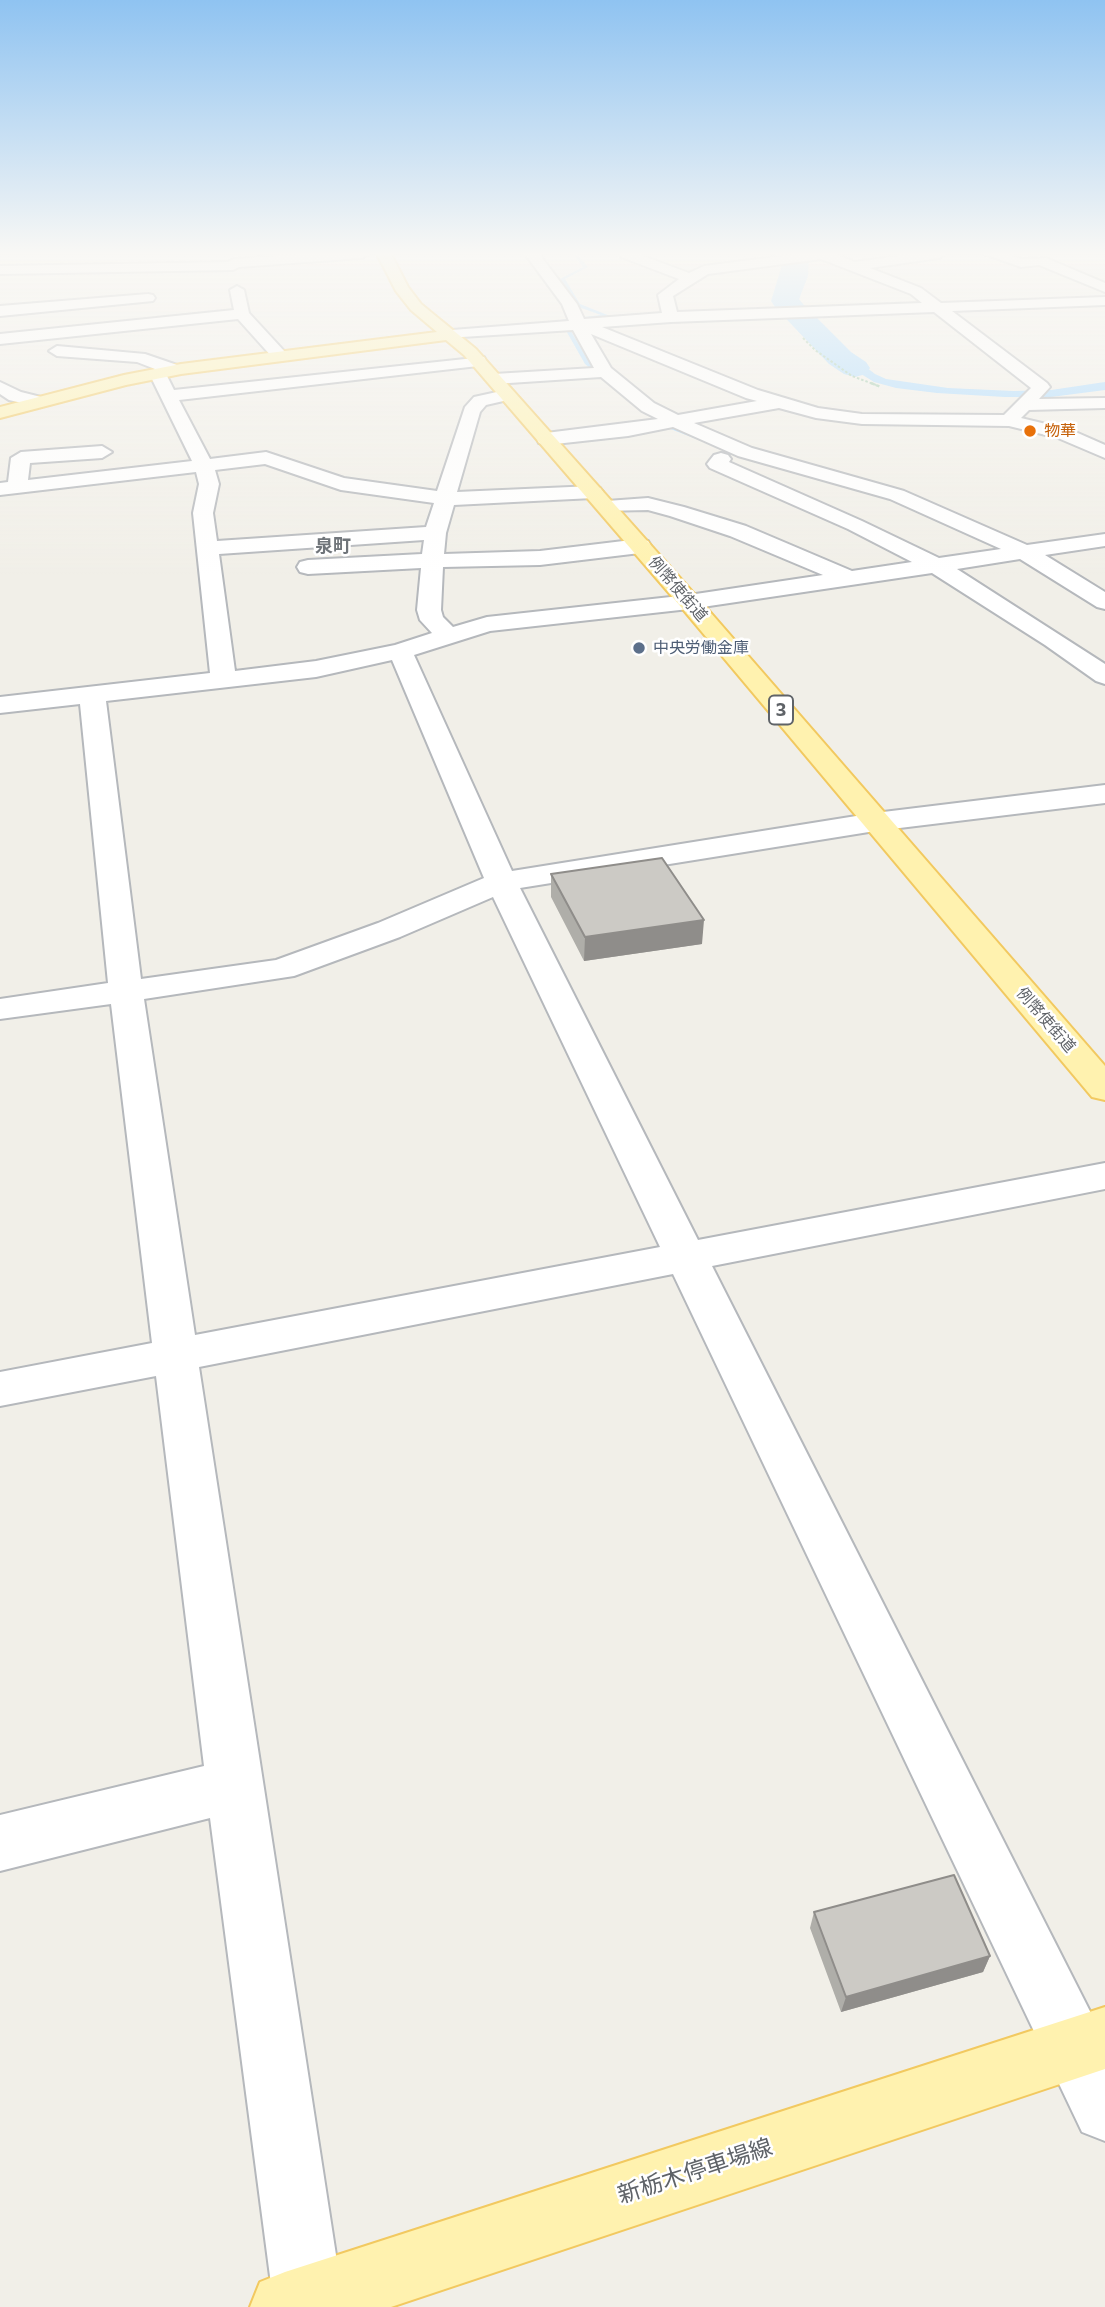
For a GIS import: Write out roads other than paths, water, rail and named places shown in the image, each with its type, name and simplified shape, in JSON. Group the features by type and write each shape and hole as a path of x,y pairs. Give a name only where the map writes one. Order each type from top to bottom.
{"main road":[{"path":"0,413 166,372 235,362"},
{"name":"例幣使街道","path":"477,362 689,602 1105,1089"},
{"name":"新栃木停車場線","path":"301,2304 1090,2043"}],"street":[{"path":"147,362 166,372 169,396 183,445 204,466 209,484 204,513 224,681"},
{"path":"598,362 605,372 648,407 673,422 745,452 897,495 958,520 1024,552 1105,602"},
{"path":"675,362 778,403 816,413 862,419 1009,421 1064,434 1105,452"},
{"path":"1002,362 1038,393 1105,403"},
{"path":"169,396 605,372"},
{"path":"448,635 432,620 429,610 435,533 471,411 493,378"},
{"path":"0,387 15,396 39,402"},
{"path":"1009,421 1038,393"},
{"path":"546,439 673,422 778,403"},
{"path":"117,451 21,458 9,488 266,458 341,484 447,499 600,499 649,504 738,531 849,578"},
{"path":"745,452 721,458 718,464 855,525 935,565 1054,640 1105,676"},
{"path":"210,548 435,533"},
{"path":"0,705 316,669 400,651 487,624 689,602 1105,540"},
{"path":"307,568 382,562 540,558 640,546"},
{"path":"400,651 501,882 686,1257 1090,2043 1105,2109"},
{"path":"92,694 126,991 234,1785 301,2304"},
{"path":"0,1009 282,969 389,930 501,882 875,822 1105,794"},
{"path":"0,1389 1105,1176"},
{"path":"0,1843 234,1785"}],"water":[{"path":"841,362 859,362 886,379 948,388 1051,390 1105,382 1105,390 1051,397 1005,397 937,393 896,388 874,382"}],"waterway":[{"path":"586,362 605,378"},
{"path":"845,362 855,368"},
{"path":"640,408 670,427 737,453"}],"place":[{"name":"物華","path":"1030,431"},
{"name":"中央労働金庫","path":"639,648"}],"district":[{"name":"泉町","path":"333,546"}]}
